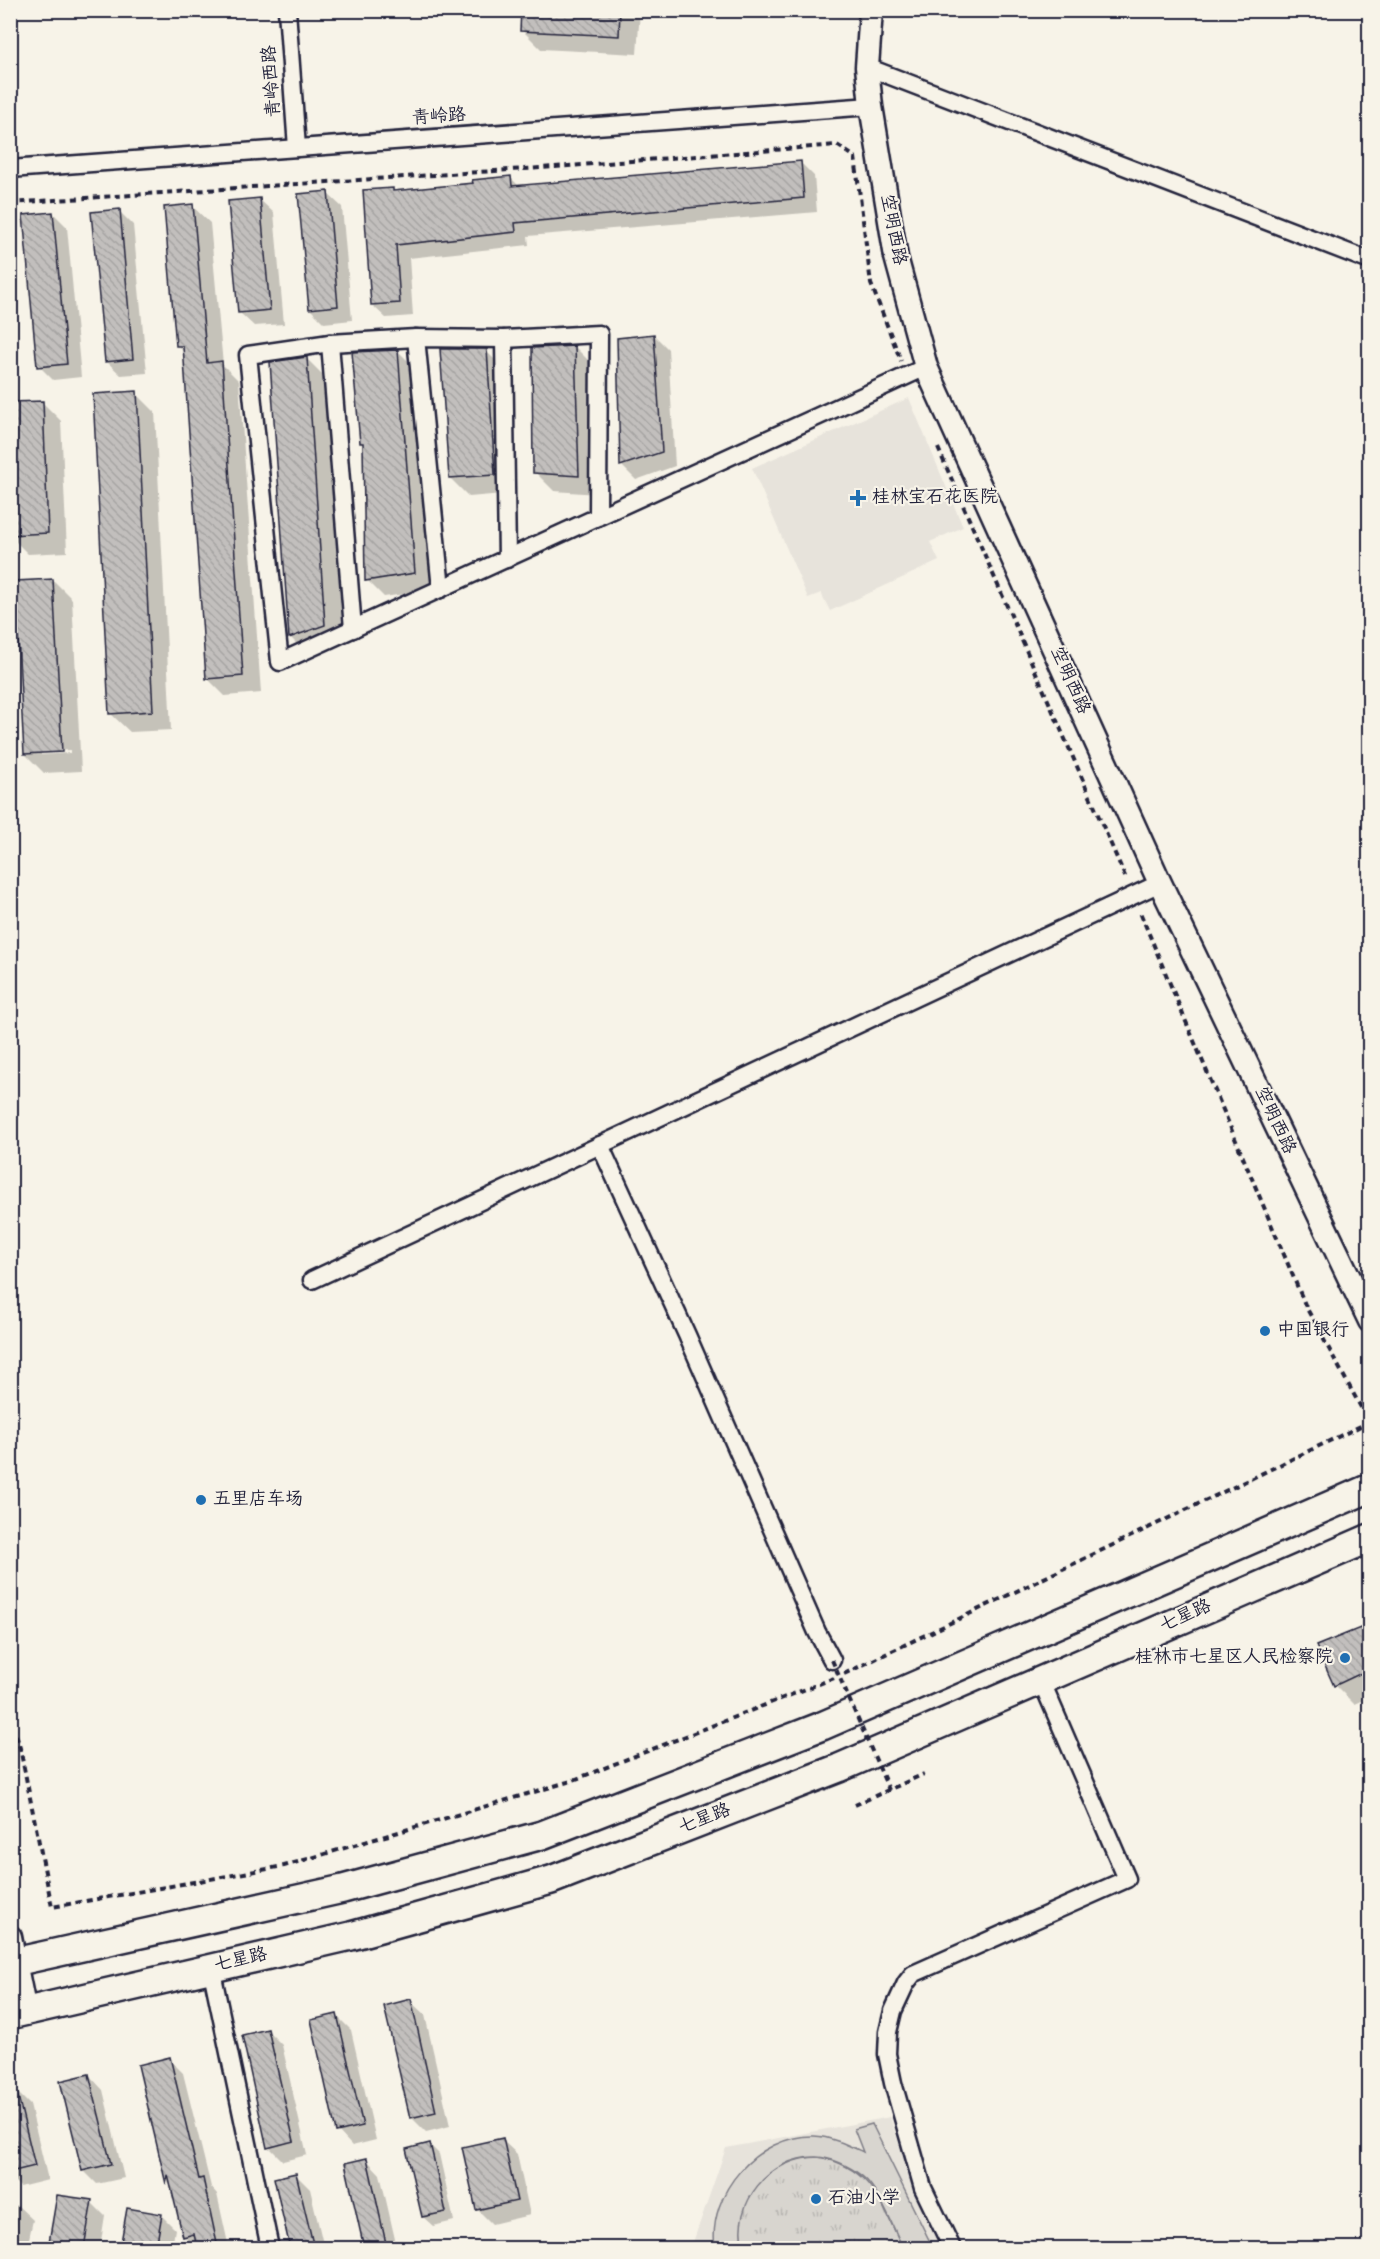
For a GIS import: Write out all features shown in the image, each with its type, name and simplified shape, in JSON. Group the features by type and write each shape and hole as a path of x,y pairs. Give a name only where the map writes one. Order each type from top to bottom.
{"highway":[{"path":"12,1954 343,1889 542,1835 822,1726 1370,1488"},
{"name":"七星路","path":"18,2013 351,1936 551,1880 839,1768 1370,1538"}],"main road":[{"name":"空明西路","path":"871,10 867,67 871,106 916,371 1370,1321"},
{"path":"12,1954 18,2013"}],"street":[{"name":"青岭西路","path":"287,10 297,148"},
{"path":"867,67 1370,261"},
{"name":"青岭路","path":"10,169 871,106"},
{"path":"598,517 599,334 504,339 416,338 330,344 248,355 280,662 507,559 916,371"},
{"path":"416,338 441,589"},
{"path":"504,339 507,559"},
{"path":"330,344 353,629"},
{"path":"312,1280 1160,883"},
{"path":"600,1145 832,1660"},
{"path":"952,2248 923,2188 887,2055 888,2032 900,1995 913,1974 1127,1879 1041,1680"},
{"path":"211,1967 270,2248"}],"path":[{"path":"10,204 555,167 837,145 855,157 871,284 916,371"},
{"path":"10,1715 20,1748 52,1908 284,1866 571,1781 809,1689 871,1662 1369,1422 1306,1306 1133,896 934,441"},
{"path":"832,1660 889,1790"},
{"path":"809,1689 871,1662"},
{"path":"855,1805 924,1774"}],"shaded area":[{"name":"桂林宝石花医院","path":"909,398 963,527 930,542 939,561 830,611 821,593 808,598 752,468"},
{"name":"石油小学","path":"890,2117 901,2150 947,2248 691,2248 726,2148"}],"green space":[{"path":"872,2124 933,2248 903,2248 886,2210 869,2182 846,2166 829,2159 816,2157 799,2159 784,2165 758,2186 743,2215 741,2231 743,2248 715,2248 715,2227 719,2207 740,2171 756,2156 774,2145 793,2138 814,2136 846,2144 863,2152 854,2129"},
{"path":"819,2157 837,2162 864,2179 881,2203 903,2248 743,2248 740,2230 742,2214 748,2198 758,2184 785,2164"}],"building":[{"path":"521,10 620,10 619,36 520,31"},
{"path":"801,161 804,198 515,223 516,232 396,245 400,303 371,305 363,190 393,188 393,191 473,183 472,180 511,176 512,186"},
{"path":"328,191 338,306 309,309 298,194"},
{"path":"260,198 270,310 238,313 228,201"},
{"path":"193,204 207,363 222,361 243,676 206,679 183,346 176,346 164,207"},
{"path":"120,209 133,359 105,362 91,212"},
{"path":"53,212 67,364 37,367 23,215"},
{"path":"654,334 662,452 620,466 617,338"},
{"path":"575,346 579,476 533,473 532,348"},
{"path":"440,349 487,349 495,475 449,478"},
{"path":"398,350 415,573 365,581 363,443 360,443 352,352"},
{"path":"307,357 325,625 289,638 270,362"},
{"path":"137,391 153,711 109,714 93,394"},
{"path":"43,401 48,533 10,535 10,402"},
{"path":"53,579 62,752 24,754 15,581"},
{"name":"桂林市七星区人民检察院","path":"1370,1624 1370,1669 1334,1686 1316,1646"},
{"path":"411,1999 436,2112 410,2118 384,2006"},
{"path":"337,2014 363,2126 336,2132 311,2020"},
{"path":"268,2029 294,2141 267,2148 242,2035"},
{"path":"170,2057 199,2179 203,2178 218,2248 197,2248 194,2234 183,2237 168,2175 166,2184 138,2065"},
{"path":"89,2074 111,2164 82,2171 60,2081"},
{"path":"10,2092 17,2092 35,2166 10,2172"},
{"path":"503,2138 517,2201 476,2210 462,2147"},
{"path":"430,2143 446,2212 422,2217 406,2149"},
{"path":"367,2158 387,2248 364,2248 345,2163"},
{"path":"296,2173 314,2248 290,2248 274,2178"},
{"path":"57,2195 92,2200 84,2248 48,2248"},
{"path":"127,2208 162,2214 156,2248 120,2248"}],"place":[{"name":"桂林宝石花医院","path":"858,498"},
{"name":"中国银行","path":"1265,1331"},
{"name":"五里店车场","path":"201,1500"},
{"name":"桂林市七星区人民检察院","path":"1345,1658"},
{"name":"石油小学","path":"816,2199"}]}
